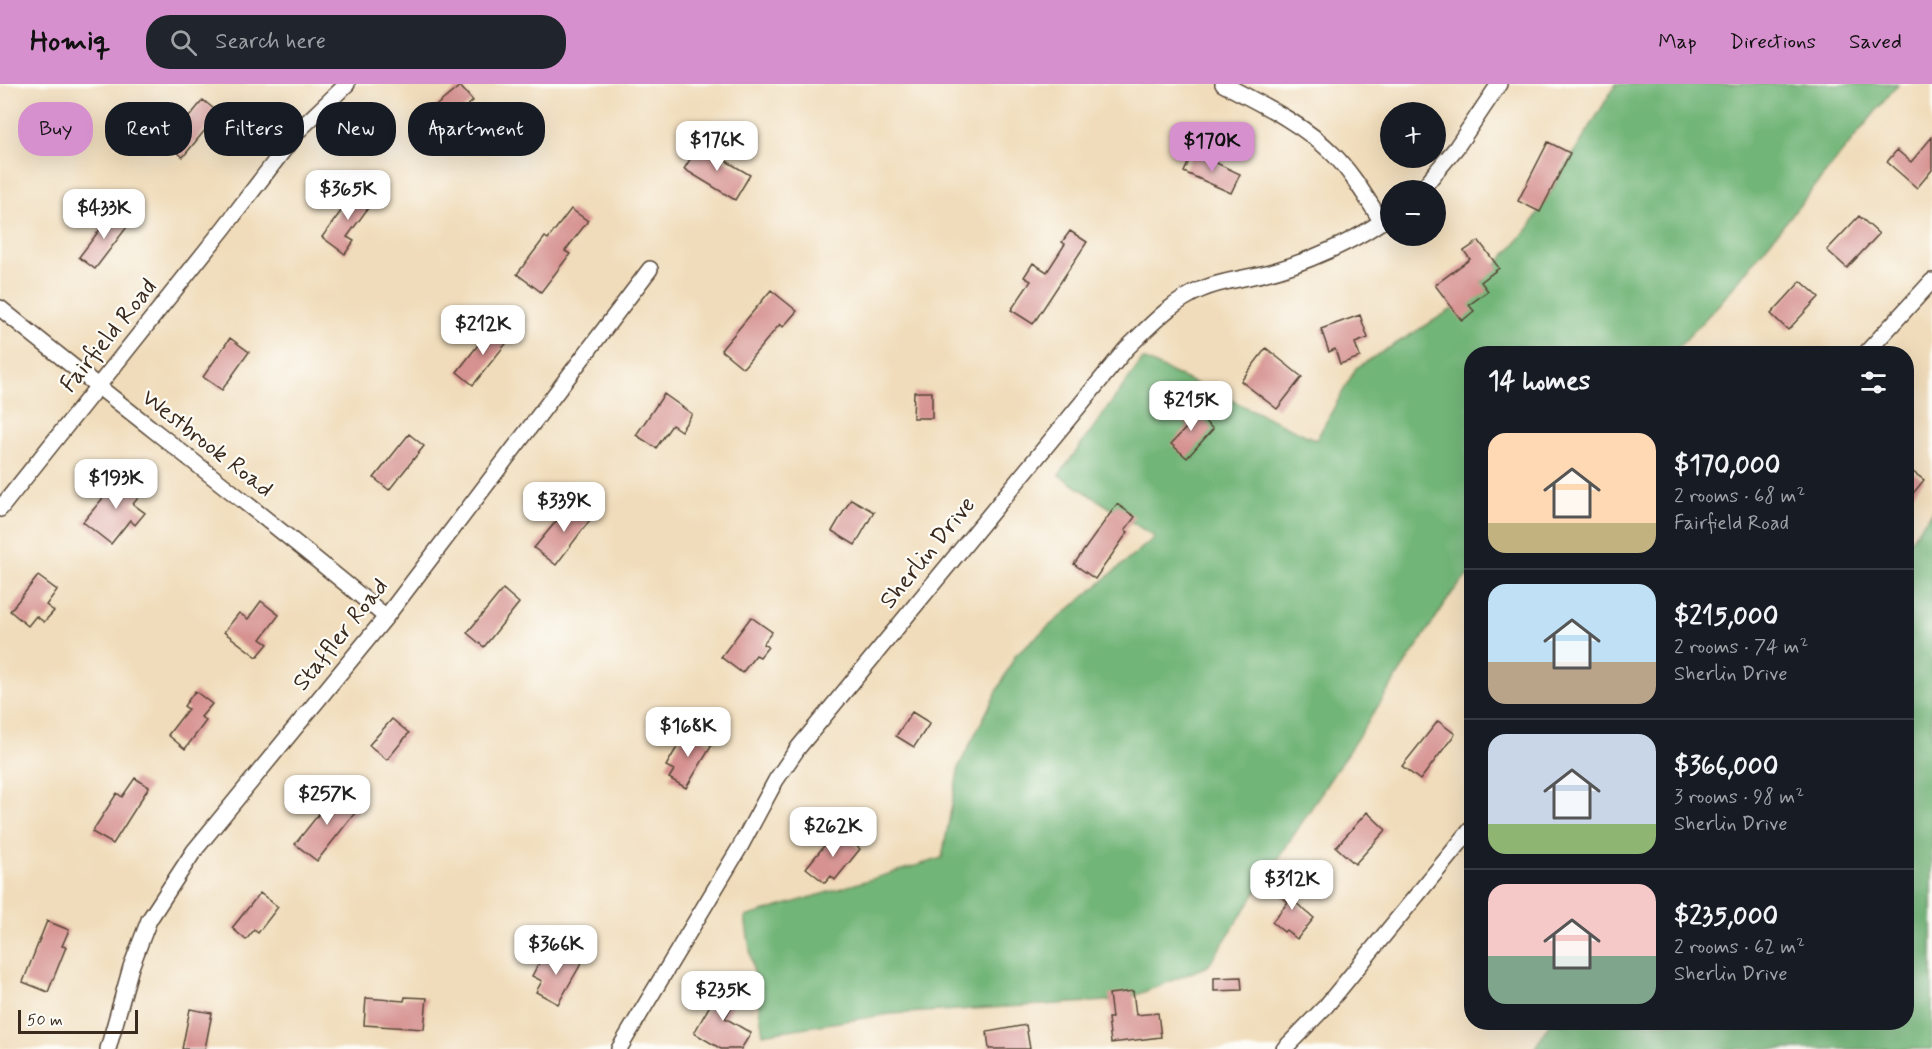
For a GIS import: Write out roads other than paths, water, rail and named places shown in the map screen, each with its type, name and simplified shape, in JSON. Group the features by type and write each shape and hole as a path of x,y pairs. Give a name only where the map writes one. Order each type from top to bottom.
{"street":[{"name":"Fairfield Road","path":"0,509 299,130 347,84"},
{"path":"1223,84 1277,112 1316,139 1333,154 1380,212"},
{"path":"1429,180 1456,148 1499,84"},
{"name":"Sherlin Drive","path":"619,1049 740,847 776,780 798,748 953,557 1126,350 1170,307 1200,290 1216,284 1265,274 1322,253 1372,230 1380,224"},
{"name":"Staffler Road","path":"108,1049 130,967 149,920 194,850 386,617 650,269"},
{"path":"1872,346 1932,281"},
{"name":"Westbrook Road","path":"0,308 97,387 294,540 386,617"},
{"path":"1284,1049 1326,1006 1464,838"}]}
